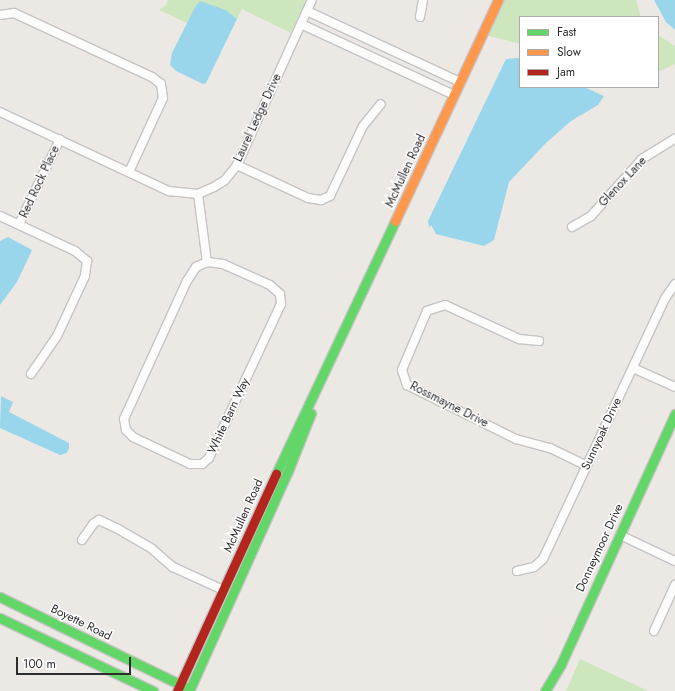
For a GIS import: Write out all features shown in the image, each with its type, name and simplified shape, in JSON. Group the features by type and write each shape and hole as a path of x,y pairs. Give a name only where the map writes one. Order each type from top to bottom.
{"street":[{"name":"Laurel Ledge Drive","path":"198,194 225,180 238,165 312,0"},
{"path":"420,17 423,0"},
{"name":"McMullen Road","path":"191,690 334,352 498,0"},
{"path":"307,12 460,82"},
{"path":"0,14 14,13 152,77 161,84 163,98 129,172"},
{"path":"301,24 454,95"},
{"path":"238,165 308,198 321,200 330,196 363,126 380,104"},
{"path":"0,112 170,190 198,194 208,262"},
{"name":"Glenox Lane","path":"572,227 591,216 642,159 675,138"},
{"name":"Red Rock Place","path":"19,224 60,139"},
{"path":"0,216 75,251 87,261 85,276 57,336 31,374"},
{"name":"White Barn Way","path":"208,262 223,264 270,285 280,294 281,304 209,458 202,464 190,464 133,437 126,430 124,419 187,281 196,267 208,262"},
{"name":"Sunnyoak Drive","path":"517,571 534,567 543,559 666,297 675,284"},
{"name":"Rossmayne Drive","path":"539,341 519,339 445,305 427,311 402,370 406,386 516,439 550,448 587,466"},
{"path":"633,368 675,387"},
{"name":"Donneymoor Drive","path":"546,691 561,664 675,414"},
{"name":"McMullen Road","path":"179,688 223,590 301,429"},
{"path":"82,540 93,524 100,520 152,549 173,567 223,590"},
{"path":"620,535 675,562"},
{"path":"654,631 675,585"},
{"name":"Boyette Road","path":"2,599 179,688 191,690"},
{"path":"0,618 154,691"}],"green space":[{"path":"168,0 306,0 291,33 242,9 237,19 226,10 195,7 187,23 159,10 166,5"},
{"path":"502,0 636,0 641,16 519,16 519,44 486,35"},
{"path":"659,36 675,46 675,64 659,72"},
{"path":"580,659 644,689 648,691 566,691"}],"water":[{"path":"654,0 675,0 675,30 666,22"},
{"path":"200,1 226,10 237,19 206,83 203,84 176,71 170,65 172,53 195,7"},
{"path":"519,58 519,88 586,88 604,96 598,105 571,121 546,143 509,182 494,240 484,246 436,234 431,225 429,228 428,221 506,59"},
{"path":"8,237 32,250 17,282 0,305 0,241"},
{"path":"1,396 13,402 9,412 69,443 67,453 60,455 0,428"}],"traffic: fast":[{"path":"276,474 395,221"},
{"path":"189,691 288,471 311,413"},
{"path":"545,691 561,664 675,414"},
{"path":"0,597 187,688"},
{"path":"0,618 153,691"}],"traffic: slow":[{"path":"395,221 498,0"}],"traffic: jam":[{"path":"177,691 276,474"}]}
